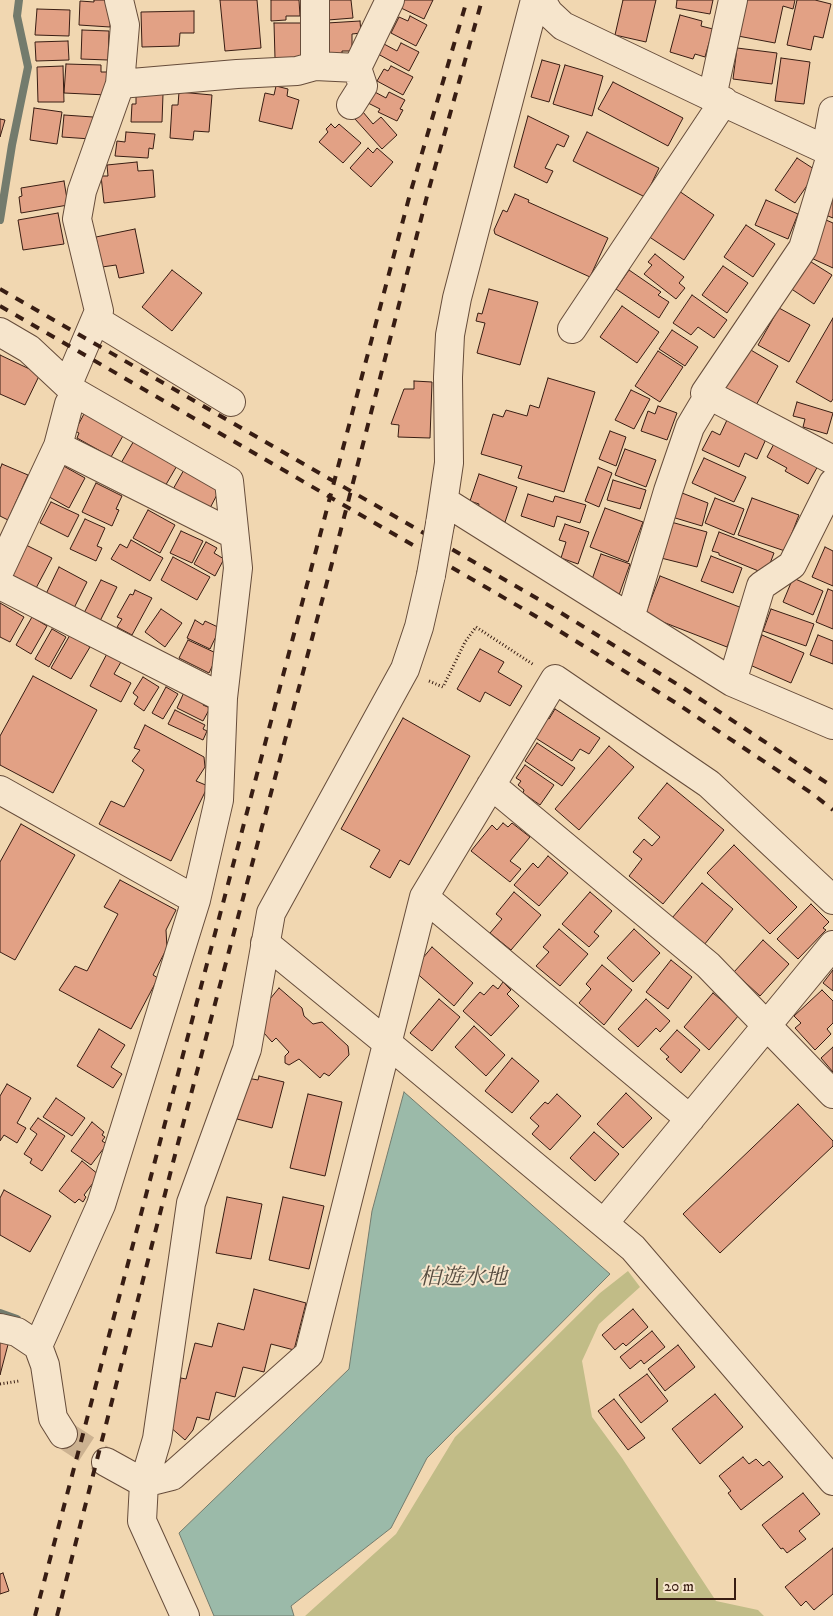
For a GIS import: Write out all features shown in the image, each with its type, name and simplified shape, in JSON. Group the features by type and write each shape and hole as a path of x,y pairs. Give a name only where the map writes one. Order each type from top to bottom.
{"street":[{"path":"0,570 58,446 72,388 99,311 77,219 82,191 120,84 125,25 119,0"},
{"path":"351,105 363,86 357,68 390,0"},
{"path":"185,1616 142,1520 144,1483 157,1440 191,1203 247,1049 264,943 271,913 406,669 419,628 442,513 448,463 450,335 457,298 535,0"},
{"path":"541,0 549,13 563,26 830,151"},
{"path":"572,329 718,99 733,0"},
{"path":"315,1 315,66"},
{"path":"120,84 297,71 315,66 357,68"},
{"path":"833,111 830,151 803,248 705,393 833,460"},
{"path":"96,320 231,402"},
{"path":"0,332 28,349 72,388 229,480 233,534 238,568 223,698 219,800 196,900 101,1205 38,1346"},
{"path":"630,618 668,491 690,427 709,395"},
{"path":"58,446 233,534"},
{"path":"732,682 761,586 792,565 833,483"},
{"path":"442,513 630,618 732,682 833,724"},
{"path":"0,585 223,698"},
{"path":"106,1462 144,1483 172,1476 309,1354 424,897 555,679 710,784 833,900"},
{"path":"492,785 708,965 833,1094"},
{"path":"0,790 196,900"},
{"path":"424,897 690,1119"},
{"path":"264,943 633,1248 832,1478"},
{"path":"604,1223 833,945"},
{"path":"0,1328 17,1332 38,1346 45,1365 53,1418 62,1434"}],"path":[{"path":"426,679 443,687 465,642 476,627 521,656"},
{"path":"0,1384 15,1381"}],"shaded area":[{"path":"628,1271 640,1287 599,1324 582,1361 592,1417 622,1458 716,1601 758,1610 764,1616 305,1616 396,1534 455,1437 600,1293"}],"water":[{"name":"柏遊水地","path":"404,1092 610,1274 427,1458 391,1528 291,1606 294,1616 214,1616 179,1533 349,1369 372,1211"}],"building":[{"path":"94,0 112,0 110,27 79,25 80,1 94,2"},
{"path":"220,0 257,0 261,48 225,51"},
{"path":"271,0 299,0 300,16 286,16 286,20 271,21"},
{"path":"326,0 351,0 353,18 328,20"},
{"path":"402,0 433,0 424,19 399,7"},
{"path":"623,0 656,0 646,42 615,35"},
{"path":"677,0 713,0 710,14 676,8"},
{"path":"746,0 795,0 793,9 783,6 775,43 738,36"},
{"path":"797,0 815,0 831,4 823,38 814,36 811,50 787,45"},
{"path":"37,9 70,10 69,36 35,35"},
{"path":"194,11 194,33 180,33 179,46 142,47 141,12"},
{"path":"680,15 702,21 701,26 713,29 705,57 695,54 693,59 670,52"},
{"path":"410,16 427,25 416,46 391,33 399,17 408,21"},
{"path":"360,21 361,33 352,34 352,51 342,51 342,57 332,58 332,53 328,53 327,23"},
{"path":"274,23 302,23 303,58 275,58"},
{"path":"82,30 109,31 108,60 81,59"},
{"path":"68,41 69,60 36,61 35,42"},
{"path":"401,43 419,52 409,71 378,54 384,44 397,51"},
{"path":"737,48 777,53 772,84 733,79"},
{"path":"781,58 810,62 804,104 775,101"},
{"path":"542,60 560,65 549,102 531,97"},
{"path":"66,64 101,65 101,72 109,72 107,95 64,93"},
{"path":"565,65 603,76 592,116 553,104"},
{"path":"63,66 64,102 38,102 37,67"},
{"path":"391,66 413,77 403,95 377,81 384,69 388,71"},
{"path":"613,82 683,118 668,146 598,109"},
{"path":"276,86 288,89 287,96 299,100 292,129 259,121 265,93 274,95"},
{"path":"373,91 386,98 389,92 405,100 400,109 403,110 397,121 378,112 380,109 368,103"},
{"path":"179,92 212,95 209,132 194,131 193,140 170,138 172,105 178,105"},
{"path":"136,94 163,94 162,122 131,122 132,104 136,104"},
{"path":"34,108 62,112 57,144 30,140"},
{"path":"363,112 373,124 381,117 397,135 382,149 355,119"},
{"path":"64,115 93,117 91,139 62,137"},
{"path":"528,116 569,136 564,147 557,144 545,168 553,171 547,183 514,167"},
{"path":"0,119 5,120 0,137"},
{"path":"331,124 335,128 339,124 361,143 343,163 319,142 328,132 326,129"},
{"path":"126,132 155,134 153,149 149,148 148,158 115,156 117,141 125,142"},
{"path":"587,132 659,168 645,197 573,161"},
{"path":"368,148 373,153 377,148 393,162 371,187 350,168"},
{"path":"797,158 817,171 795,203 775,190"},
{"path":"137,162 138,171 153,170 155,197 104,203 101,176 108,176 107,165"},
{"path":"64,181 68,205 21,213 19,197 22,196 21,188"},
{"path":"679,191 714,215 684,260 648,236"},
{"path":"833,191 833,218 823,214"},
{"path":"515,194 529,200 528,202 608,238 590,277 495,234 494,230 503,210 507,212"},
{"path":"766,200 798,214 788,239 755,225"},
{"path":"58,213 64,244 23,250 18,220"},
{"path":"826,220 833,223 833,268 809,257"},
{"path":"746,225 775,244 753,277 724,257"},
{"path":"135,229 144,273 119,278 116,265 102,267 96,237"},
{"path":"655,254 684,277 679,283 685,288 676,299 644,274 652,265 648,262"},
{"path":"808,260 832,275 814,304 790,288"},
{"path":"723,266 748,283 727,313 702,295"},
{"path":"172,270 202,293 172,331 142,307"},
{"path":"629,270 661,292 658,295 669,302 659,318 616,289"},
{"path":"489,289 538,302 520,365 477,353 485,323 476,321 478,313 482,314"},
{"path":"692,295 727,320 714,338 698,327 691,335 673,323"},
{"path":"622,306 659,332 637,363 600,337"},
{"path":"779,308 810,325 789,362 758,345"},
{"path":"833,318 833,399 831,402 796,382"},
{"path":"672,330 698,347 685,366 659,349"},
{"path":"744,346 778,366 755,407 720,387"},
{"path":"658,351 683,367 660,402 635,386"},
{"path":"0,355 40,374 25,405 0,394"},
{"path":"548,378 595,392 564,492 518,478 522,466 481,454 493,414 503,417 506,410 527,416 530,405 539,408"},
{"path":"414,381 432,382 430,438 398,437 399,425 391,424 404,389 414,389"},
{"path":"631,390 650,399 634,429 615,420"},
{"path":"797,402 833,413 827,434 803,427 805,419 793,416"},
{"path":"658,406 677,413 667,440 641,431 648,411 655,414"},
{"path":"85,412 124,434 111,457 77,438 79,433 75,431"},
{"path":"727,420 766,439 757,459 745,453 739,467 702,450 712,431 720,435"},
{"path":"610,431 626,437 616,466 599,459"},
{"path":"135,439 178,464 164,488 121,463"},
{"path":"776,440 819,464 808,484 785,471 787,468 767,457"},
{"path":"625,449 656,460 646,487 615,475"},
{"path":"704,458 746,477 734,502 692,483"},
{"path":"2,464 28,475 8,520 0,516 0,469"},
{"path":"60,464 85,478 69,508 44,494"},
{"path":"598,467 612,473 599,507 585,501"},
{"path":"185,468 221,487 209,510 172,491"},
{"path":"479,474 517,487 505,522 489,517 491,513 478,508 479,504 470,501"},
{"path":"613,480 646,490 640,509 607,500"},
{"path":"96,483 122,496 116,509 119,510 112,526 82,512"},
{"path":"682,493 708,503 702,526 672,517"},
{"path":"528,494 553,502 555,496 586,505 580,523 557,516 554,527 521,516"},
{"path":"715,498 744,509 734,535 705,523"},
{"path":"752,498 799,515 785,551 738,535"},
{"path":"51,502 79,515 68,537 40,523"},
{"path":"605,508 643,522 628,562 590,547"},
{"path":"148,510 175,525 160,553 133,538"},
{"path":"85,519 105,528 97,546 102,548 96,561 70,549"},
{"path":"671,522 707,532 697,567 661,558"},
{"path":"565,524 589,532 578,564 561,558 566,542 559,540"},
{"path":"181,531 203,541 192,563 170,553"},
{"path":"719,532 774,553 766,574 712,551"},
{"path":"131,540 163,558 150,581 111,559 120,544 127,548"},
{"path":"206,542 217,548 214,553 224,559 215,576 194,564"},
{"path":"26,545 52,558 35,590 10,577"},
{"path":"825,547 833,551 833,586 812,577"},
{"path":"601,554 630,564 619,595 590,585"},
{"path":"711,556 742,568 733,593 701,581"},
{"path":"173,557 210,577 197,600 161,580"},
{"path":"59,567 87,582 73,610 45,596"},
{"path":"660,576 742,608 727,647 645,615"},
{"path":"793,578 823,591 813,615 783,602"},
{"path":"101,580 117,587 100,621 84,613"},
{"path":"828,589 833,591 833,629 816,622"},
{"path":"135,590 152,598 132,635 117,627 122,619 117,617 130,594 133,595"},
{"path":"0,603 24,617 10,642 0,637"},
{"path":"161,609 182,623 165,647 145,632"},
{"path":"771,609 814,624 806,646 763,631"},
{"path":"32,617 47,626 31,654 16,645"},
{"path":"195,620 203,625 205,621 220,628 210,649 187,638"},
{"path":"52,629 66,637 49,667 35,659"},
{"path":"70,635 90,647 71,679 51,668"},
{"path":"762,635 804,653 791,683 750,665"},
{"path":"818,635 833,641 833,664 810,655"},
{"path":"188,640 218,654 209,673 179,658"},
{"path":"110,648 125,655 114,674 131,683 121,702 90,686"},
{"path":"480,649 504,662 498,672 522,686 510,706 485,692 480,702 457,689"},
{"path":"33,676 97,710 53,793 0,765 0,736"},
{"path":"143,677 159,687 144,711 134,704 138,697 133,693"},
{"path":"166,687 178,694 163,719 152,713"},
{"path":"185,690 206,700 203,705 210,708 203,721 177,708"},
{"path":"555,709 600,738 589,754 580,749 572,761 534,737 546,717 549,719"},
{"path":"175,710 205,725 203,729 207,731 203,740 168,724"},
{"path":"403,718 470,756 409,865 400,860 390,878 370,867 380,850 341,829"},
{"path":"145,725 204,757 205,767 196,781 208,786 171,861 99,824 111,801 124,807 144,770 132,761 140,750 134,748"},
{"path":"537,743 575,768 562,786 525,761"},
{"path":"609,746 634,767 579,830 555,809"},
{"path":"525,765 554,785 540,805 523,793 524,790 518,785 521,781 516,778"},
{"path":"667,783 724,830 663,904 629,876 642,859 633,852 644,839 652,846 660,837 638,818"},
{"path":"503,823 508,827 512,823 530,837 510,861 521,869 510,882 471,851 492,825 497,830"},
{"path":"21,824 75,855 15,960 0,952 0,862"},
{"path":"734,845 797,907 770,934 707,873"},
{"path":"548,856 568,873 539,906 514,885 533,863 538,868"},
{"path":"120,880 176,910 166,930 167,948 153,975 158,978 131,1029 59,990 75,966 87,971 118,914 104,907"},
{"path":"702,883 733,909 704,945 672,918"},
{"path":"514,892 541,915 511,950 490,933 502,919 496,914"},
{"path":"590,892 612,911 594,932 599,936 589,947 562,924"},
{"path":"811,904 829,922 823,928 826,930 798,959 777,939"},
{"path":"559,929 588,954 560,986 536,966 549,952 543,947"},
{"path":"634,929 660,953 633,982 607,958"},
{"path":"763,940 789,964 760,996 734,972"},
{"path":"432,947 473,983 454,1006 413,970"},
{"path":"671,960 692,977 668,1009 646,992"},
{"path":"602,965 632,990 604,1025 579,1003 591,989 586,984"},
{"path":"833,970 833,991 823,983"},
{"path":"503,982 511,990 507,994 519,1006 491,1036 463,1011 480,992 484,995 493,985 498,989"},
{"path":"279,988 302,1008 304,1016 313,1024 322,1022 348,1046 349,1055 329,1076 324,1073 320,1078 299,1059 289,1065 285,1063 285,1056 289,1052 276,1038 272,1042 256,1024 256,1016"},
{"path":"822,990 833,1001 833,1023 827,1029 831,1034 815,1050 795,1028 801,1023 794,1016"},
{"path":"713,993 739,1015 709,1050 684,1027"},
{"path":"439,999 460,1017 432,1051 410,1033"},
{"path":"646,999 670,1021 660,1032 656,1028 638,1047 618,1029"},
{"path":"474,1026 505,1055 486,1076 455,1047"},
{"path":"99,1029 125,1045 111,1067 122,1074 113,1088 77,1066"},
{"path":"677,1030 700,1050 681,1073 666,1059 669,1057 660,1049"},
{"path":"833,1047 833,1072 821,1058"},
{"path":"512,1058 539,1081 512,1113 485,1091"},
{"path":"259,1076 284,1082 272,1128 237,1119 247,1078 258,1080"},
{"path":"7,1084 31,1098 17,1123 26,1128 17,1143 4,1135 0,1141 0,1096"},
{"path":"626,1093 652,1118 623,1148 597,1124"},
{"path":"308,1094 342,1102 325,1176 290,1168"},
{"path":"557,1094 581,1116 550,1150 532,1134 539,1126 530,1118 545,1102 548,1104"},
{"path":"56,1098 85,1118 72,1136 43,1117"},
{"path":"798,1104 833,1141 833,1146 720,1253 683,1214"},
{"path":"38,1118 65,1136 42,1171 30,1163 32,1159 24,1154 37,1134 30,1129"},
{"path":"92,1122 104,1132 102,1135 105,1137 102,1141 107,1144 91,1165 71,1151"},
{"path":"594,1132 619,1154 595,1181 570,1158"},
{"path":"82,1161 99,1175 84,1195 86,1197 83,1202 79,1199 75,1203 59,1191"},
{"path":"4,1190 51,1216 30,1252 0,1235 0,1198"},
{"path":"227,1197 262,1204 251,1259 216,1253"},
{"path":"283,1197 324,1206 309,1269 269,1260"},
{"path":"254,1289 306,1303 294,1350 271,1344 264,1372 243,1367 235,1397 216,1392 209,1420 197,1417 193,1430 185,1440 169,1426 181,1378 186,1379 195,1343 212,1347 218,1323 244,1330"},
{"path":"633,1309 648,1327 626,1346 623,1343 615,1350 602,1335"},
{"path":"652,1331 665,1347 644,1364 641,1360 630,1369 620,1357"},
{"path":"0,1335 10,1337 0,1375"},
{"path":"678,1345 695,1367 665,1391 648,1369"},
{"path":"647,1374 668,1401 641,1423 619,1395"},
{"path":"715,1394 743,1427 700,1464 672,1429"},
{"path":"614,1399 645,1438 628,1450 598,1411"},
{"path":"743,1457 749,1464 756,1459 763,1466 769,1461 783,1477 741,1510 728,1493 731,1491 719,1476"},
{"path":"803,1493 820,1514 799,1531 806,1539 787,1553 783,1548 781,1549 762,1525"},
{"path":"833,1548 833,1594 814,1610 806,1601 801,1606 785,1587"},
{"path":"3,1573 9,1591 0,1594 0,1574"}],"waterway":[{"path":"0,220 12,145 28,67 17,16 19,0"},
{"path":"0,1313 17,1319"}],"tunnel":[{"path":"63,1434 106,1462"}],"railway":[{"path":"35,1616 410,194 467,0"},
{"path":"57,1616 177,1147 340,533 427,196 482,0"},
{"path":"0,289 540,600 685,689 833,787"},
{"path":"0,306 532,614 676,703 813,794 833,810"}]}
